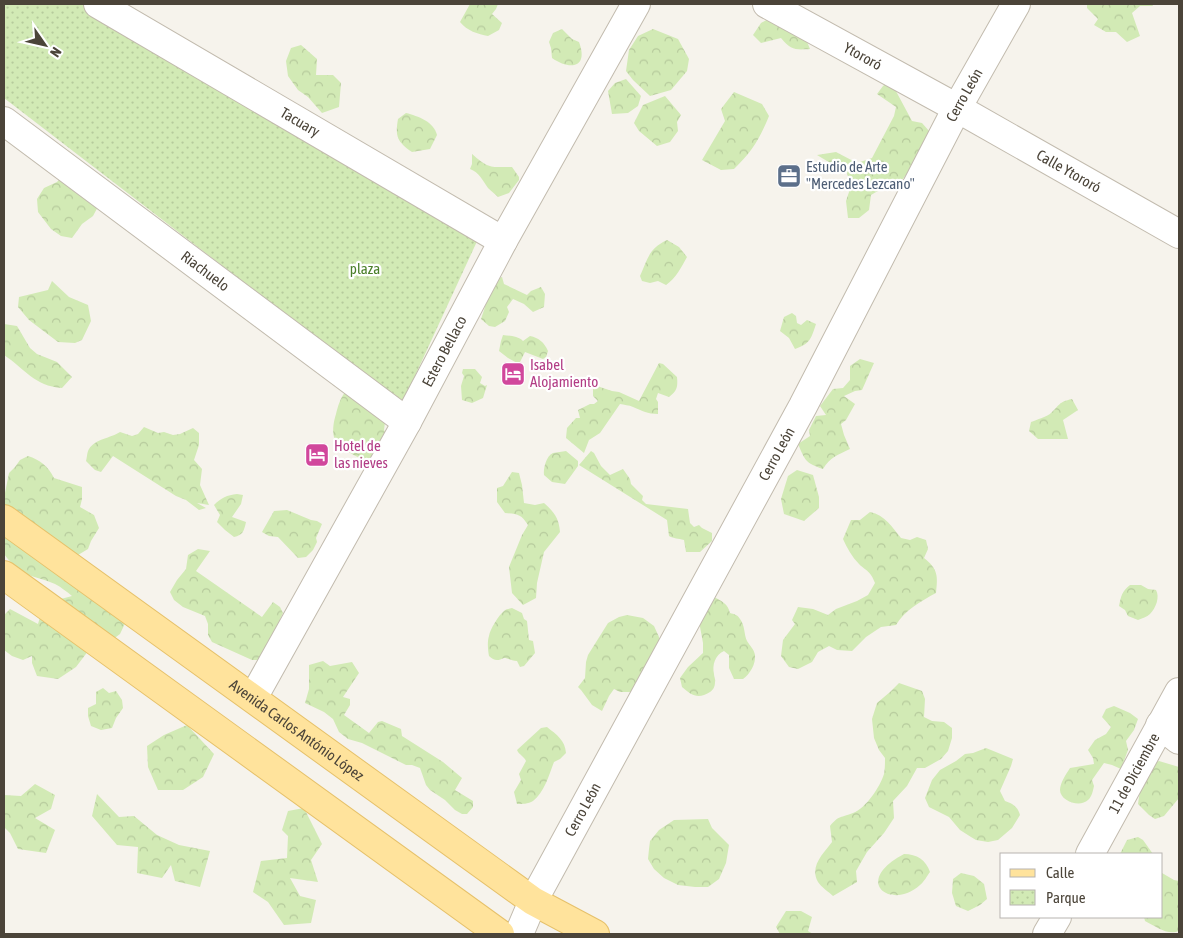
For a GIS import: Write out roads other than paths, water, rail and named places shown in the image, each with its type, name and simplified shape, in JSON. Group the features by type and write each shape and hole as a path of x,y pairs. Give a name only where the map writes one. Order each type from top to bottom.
{"main road":[{"name":"Avenida Carlos António López","path":"4,519 533,901 595,934"},
{"path":"4,575 500,934"}],"street":[{"name":"Tacuary","path":"98,4 503,241"},
{"name":"Estero Bellaco","path":"253,698 407,422 503,241 636,4"},
{"name":"Ytororó","path":"767,4 957,108"},
{"name":"Cerro León","path":"519,934 533,901 803,406 957,108 1016,4"},
{"name":"Calle Ytororó","path":"957,108 1179,234"},
{"name":"Riachuelo","path":"4,121 407,422"},
{"name":"11 de Diciembre","path":"1091,853 1170,732 1179,692"},
{"path":"1047,934 1055,918"}],"place":[{"name":"Estudio de Arte \"Mercedes Lezcano\"","path":"789,176"},
{"name":"Isabel Alojamiento","path":"513,374"},
{"name":"Hotel de las nieves","path":"317,455"}],"park label":[{"name":"plaza","path":"365,269"}]}
